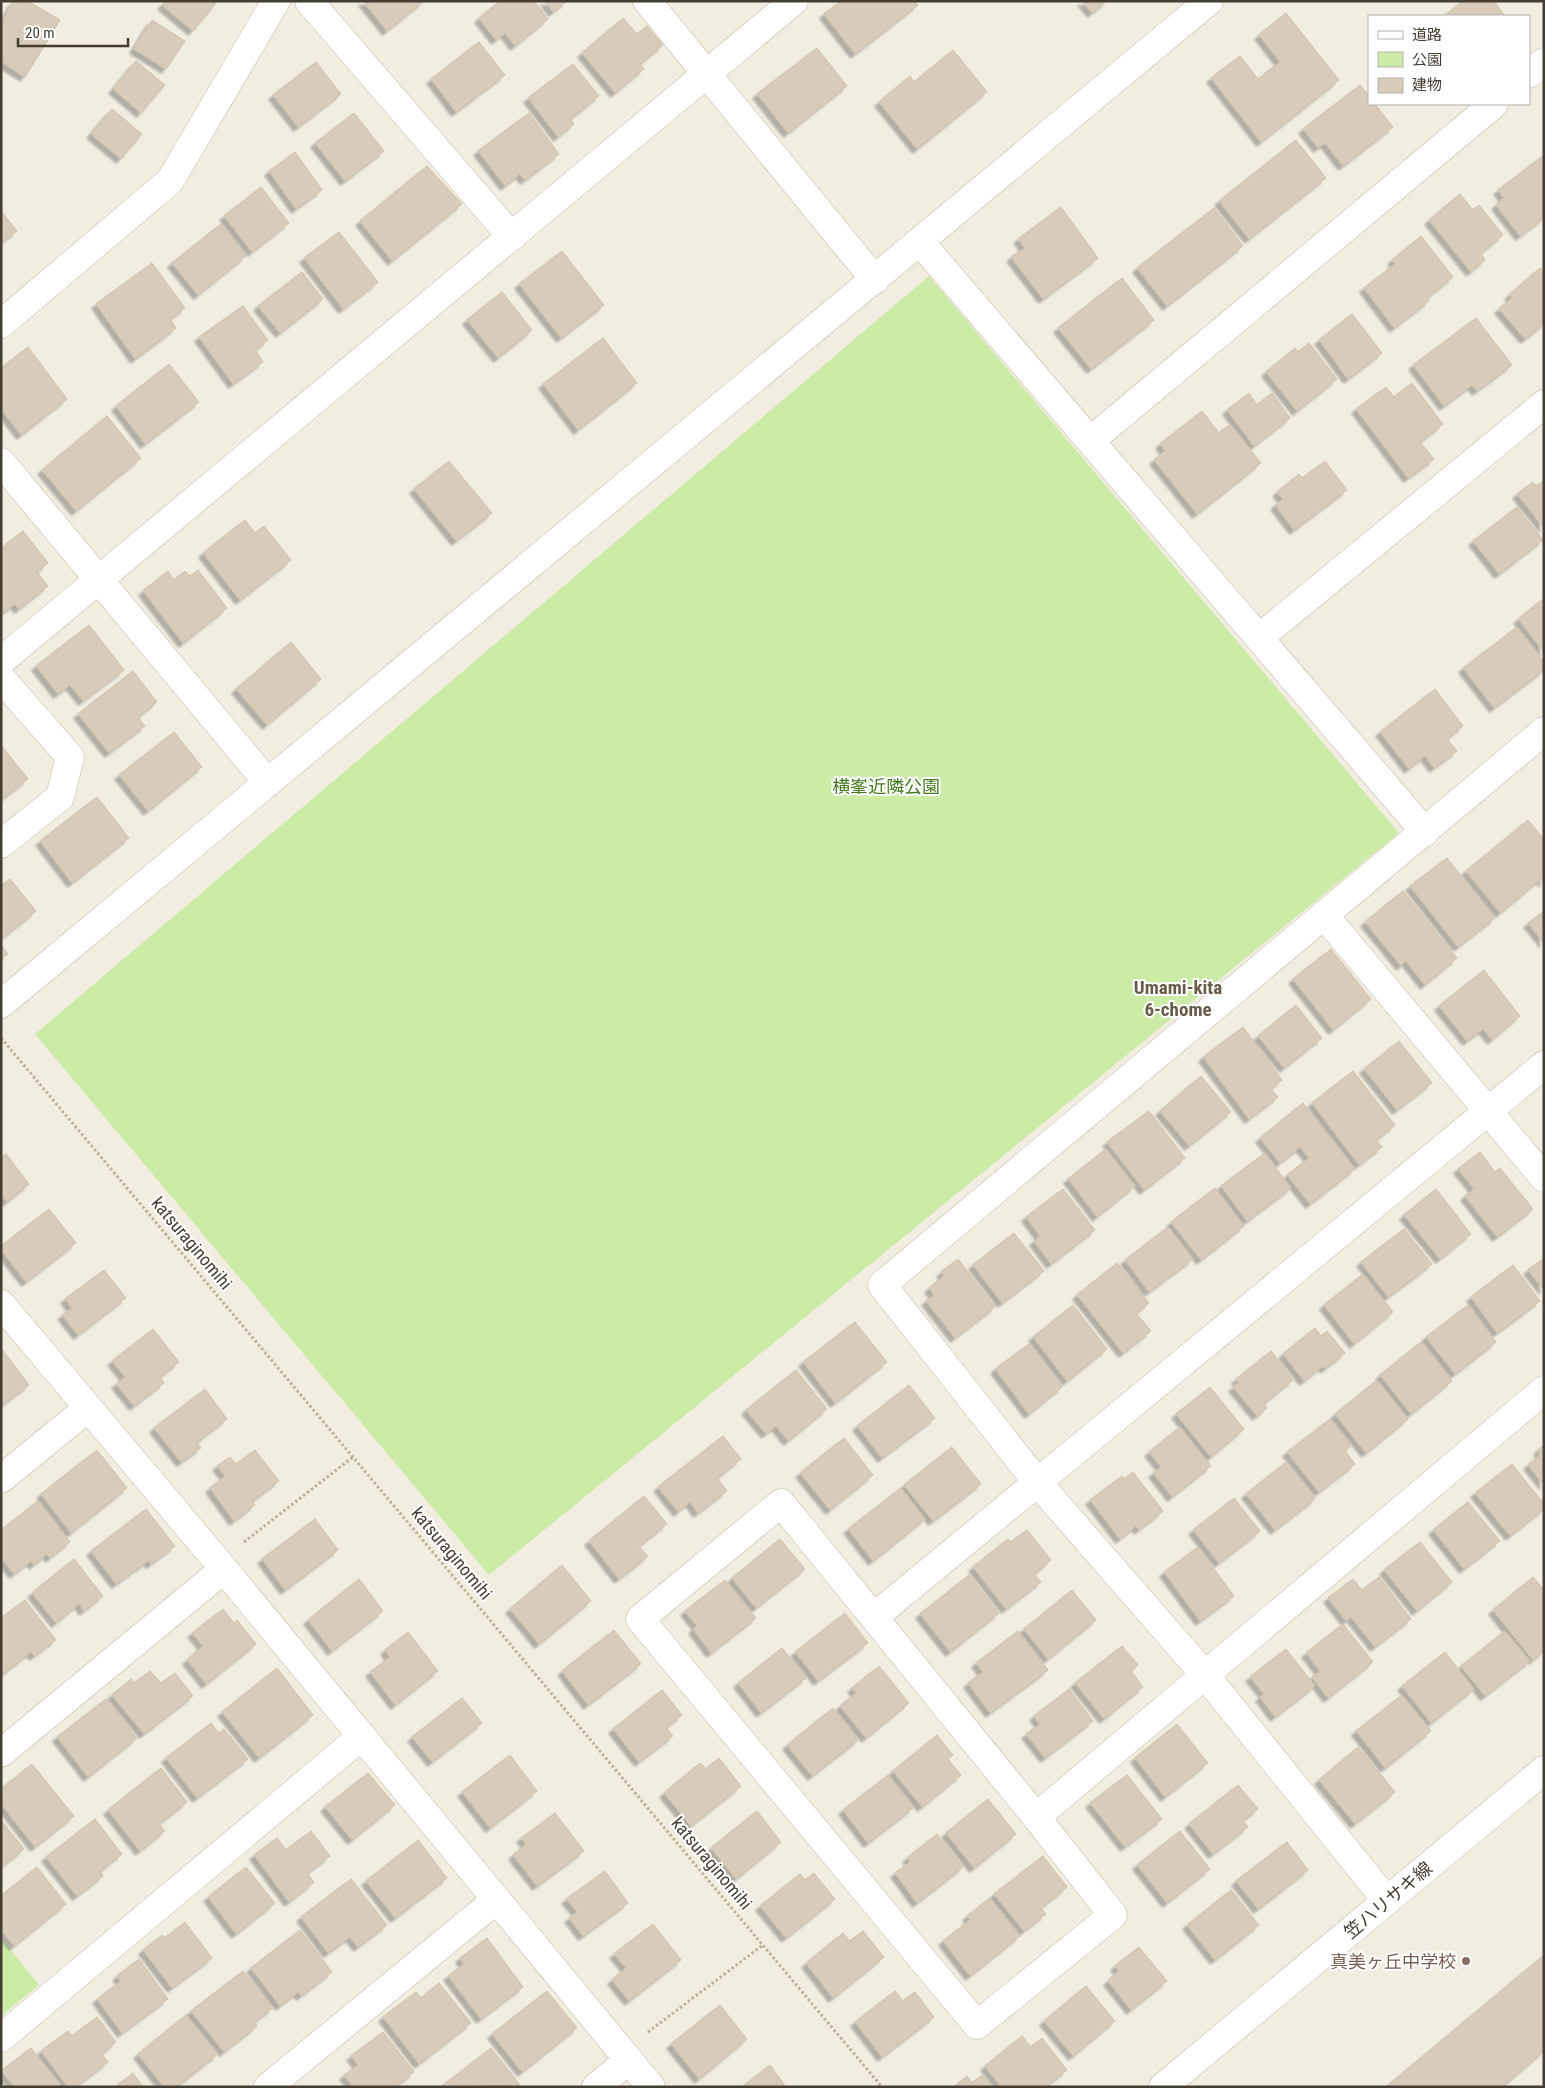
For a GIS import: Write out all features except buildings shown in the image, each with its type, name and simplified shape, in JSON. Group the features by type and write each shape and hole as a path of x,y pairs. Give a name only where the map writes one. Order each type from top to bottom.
{"street":[{"path":"1,324 170,181 276,1"},
{"path":"309,1 512,237"},
{"path":"647,1 875,280"},
{"path":"1,660 794,1"},
{"path":"1,1004 1209,1"},
{"path":"1530,73 1544,62"},
{"path":"1090,441 1493,105"},
{"path":"920,242 1425,832"},
{"path":"1259,638 1544,404"},
{"path":"1,462 268,783"},
{"path":"1,678 70,757 60,797 1,844"},
{"path":"1387,1901 1205,1675 1037,1482 882,1285 1544,731"},
{"path":"1324,915 1544,1178"},
{"path":"874,1617 1544,1065"},
{"path":"1,1304 362,1736 651,2087"},
{"path":"1036,1817 1544,1390"},
{"path":"1,1479 88,1408"},
{"path":"781,1503 1036,1817 1113,1915 977,2025 640,1619 781,1503"},
{"path":"1,1753 220,1566"},
{"path":"1,2038 362,1736"},
{"name":"笠ハリサキ線","path":"1163,2087 1544,1770"},
{"path":"268,2087 496,1900"},
{"path":"596,2087 626,2056"}],"path":[{"name":"katsuraginomihi","path":"1,1038 882,2087"},
{"path":"220,1566 353,1457"},
{"path":"626,2056 763,1945"}],"green space":[{"name":"横峯近隣公園","path":"929,276 1399,833 489,1575 35,1034"},
{"path":"1,1938 39,1985 1,2016"}],"place":[{"name":"真美ヶ丘中学校","path":"1466,1961"}],"district":[{"name":"Umami-kita 6-chome","path":"1178,998"}]}
